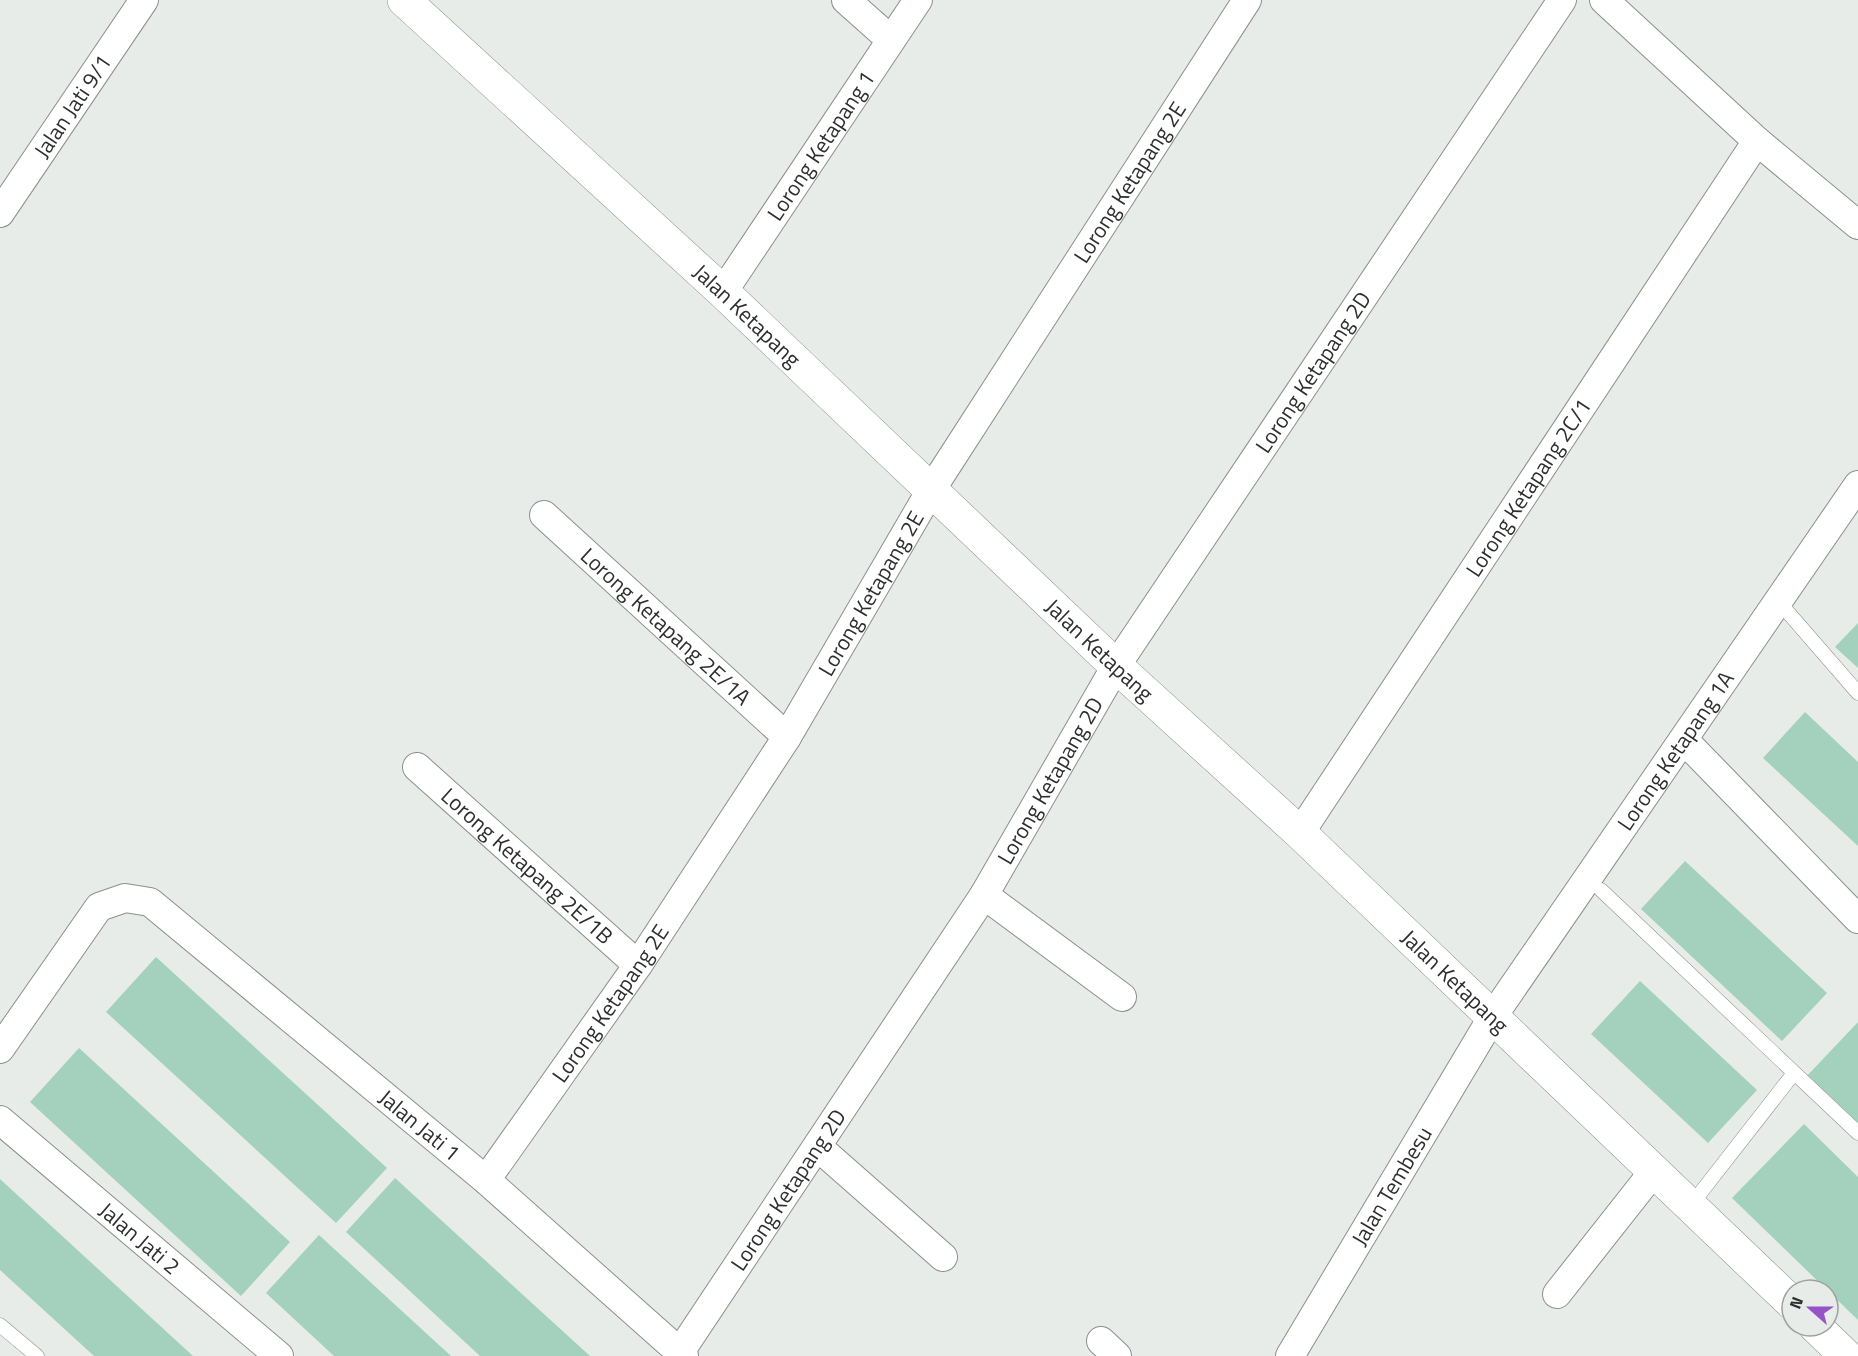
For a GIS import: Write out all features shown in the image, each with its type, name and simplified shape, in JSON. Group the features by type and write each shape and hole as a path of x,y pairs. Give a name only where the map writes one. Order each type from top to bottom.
{"street":[{"name":"Jalan Jati 9/1","path":"0,213 144,0"},
{"name":"Jalan Ketapang","path":"405,0 723,292 1116,666 1300,833 1780,1291"},
{"path":"846,0 891,40"},
{"name":"Lorong Ketapang 1","path":"723,292 918,0"},
{"name":"Lorong Ketapang 2E","path":"486,1180 639,965 787,737 931,490 1246,0"},
{"name":"Lorong Ketapang 2D","path":"682,1354 984,896 1116,666 1562,0"},
{"path":"1604,0 1757,141 1858,225"},
{"name":"Lorong Ketapang 2C/1","path":"1300,833 1757,141"},
{"name":"Lorong Ketapang 1A","path":"1493,1016 1779,602 1855,498"},
{"name":"Lorong Ketapang 2E/1A","path":"544,515 787,737"},
{"path":"1684,741 1858,919"},
{"name":"Lorong Ketapang 2E/1B","path":"417,767 639,965"},
{"path":"984,896 1122,998"},
{"name":"Jalan Jati 1","path":"0,1049 99,906 125,898 150,902 486,1180 682,1354"},
{"name":"Jalan Tembesu","path":"1290,1356 1493,1016"},
{"name":"Jalan Jati 2","path":"0,1120 279,1356"},
{"path":"818,1147 943,1257"},
{"path":"1557,1294 1654,1171"},
{"path":"1827,1338 1846,1356"}],"lane":[{"path":"1779,602 1858,693"},
{"path":"1601,890 1858,1133"},
{"path":"1691,1205 1794,1073"},
{"path":"0,1325 37,1356"}],"building":[{"path":"1858,623 1858,668 1835,647"},
{"path":"1805,712 1858,762 1858,846 1763,758"},
{"path":"1685,861 1827,993 1782,1041 1641,909"},
{"path":"156,957 387,1168 336,1223 106,1012"},
{"path":"1640,981 1757,1090 1708,1143 1591,1034"},
{"path":"1858,1022 1858,1128 1805,1078"},
{"path":"79,1048 290,1242 241,1296 30,1102"},
{"path":"1804,1124 1858,1177 1858,1320 1840,1303 1840,1278 1815,1278 1732,1198"},
{"path":"395,1178 590,1356 480,1356 346,1232"},
{"path":"0,1179 193,1356 94,1356 0,1270"},
{"path":"319,1235 451,1356 334,1356 266,1293"}]}
